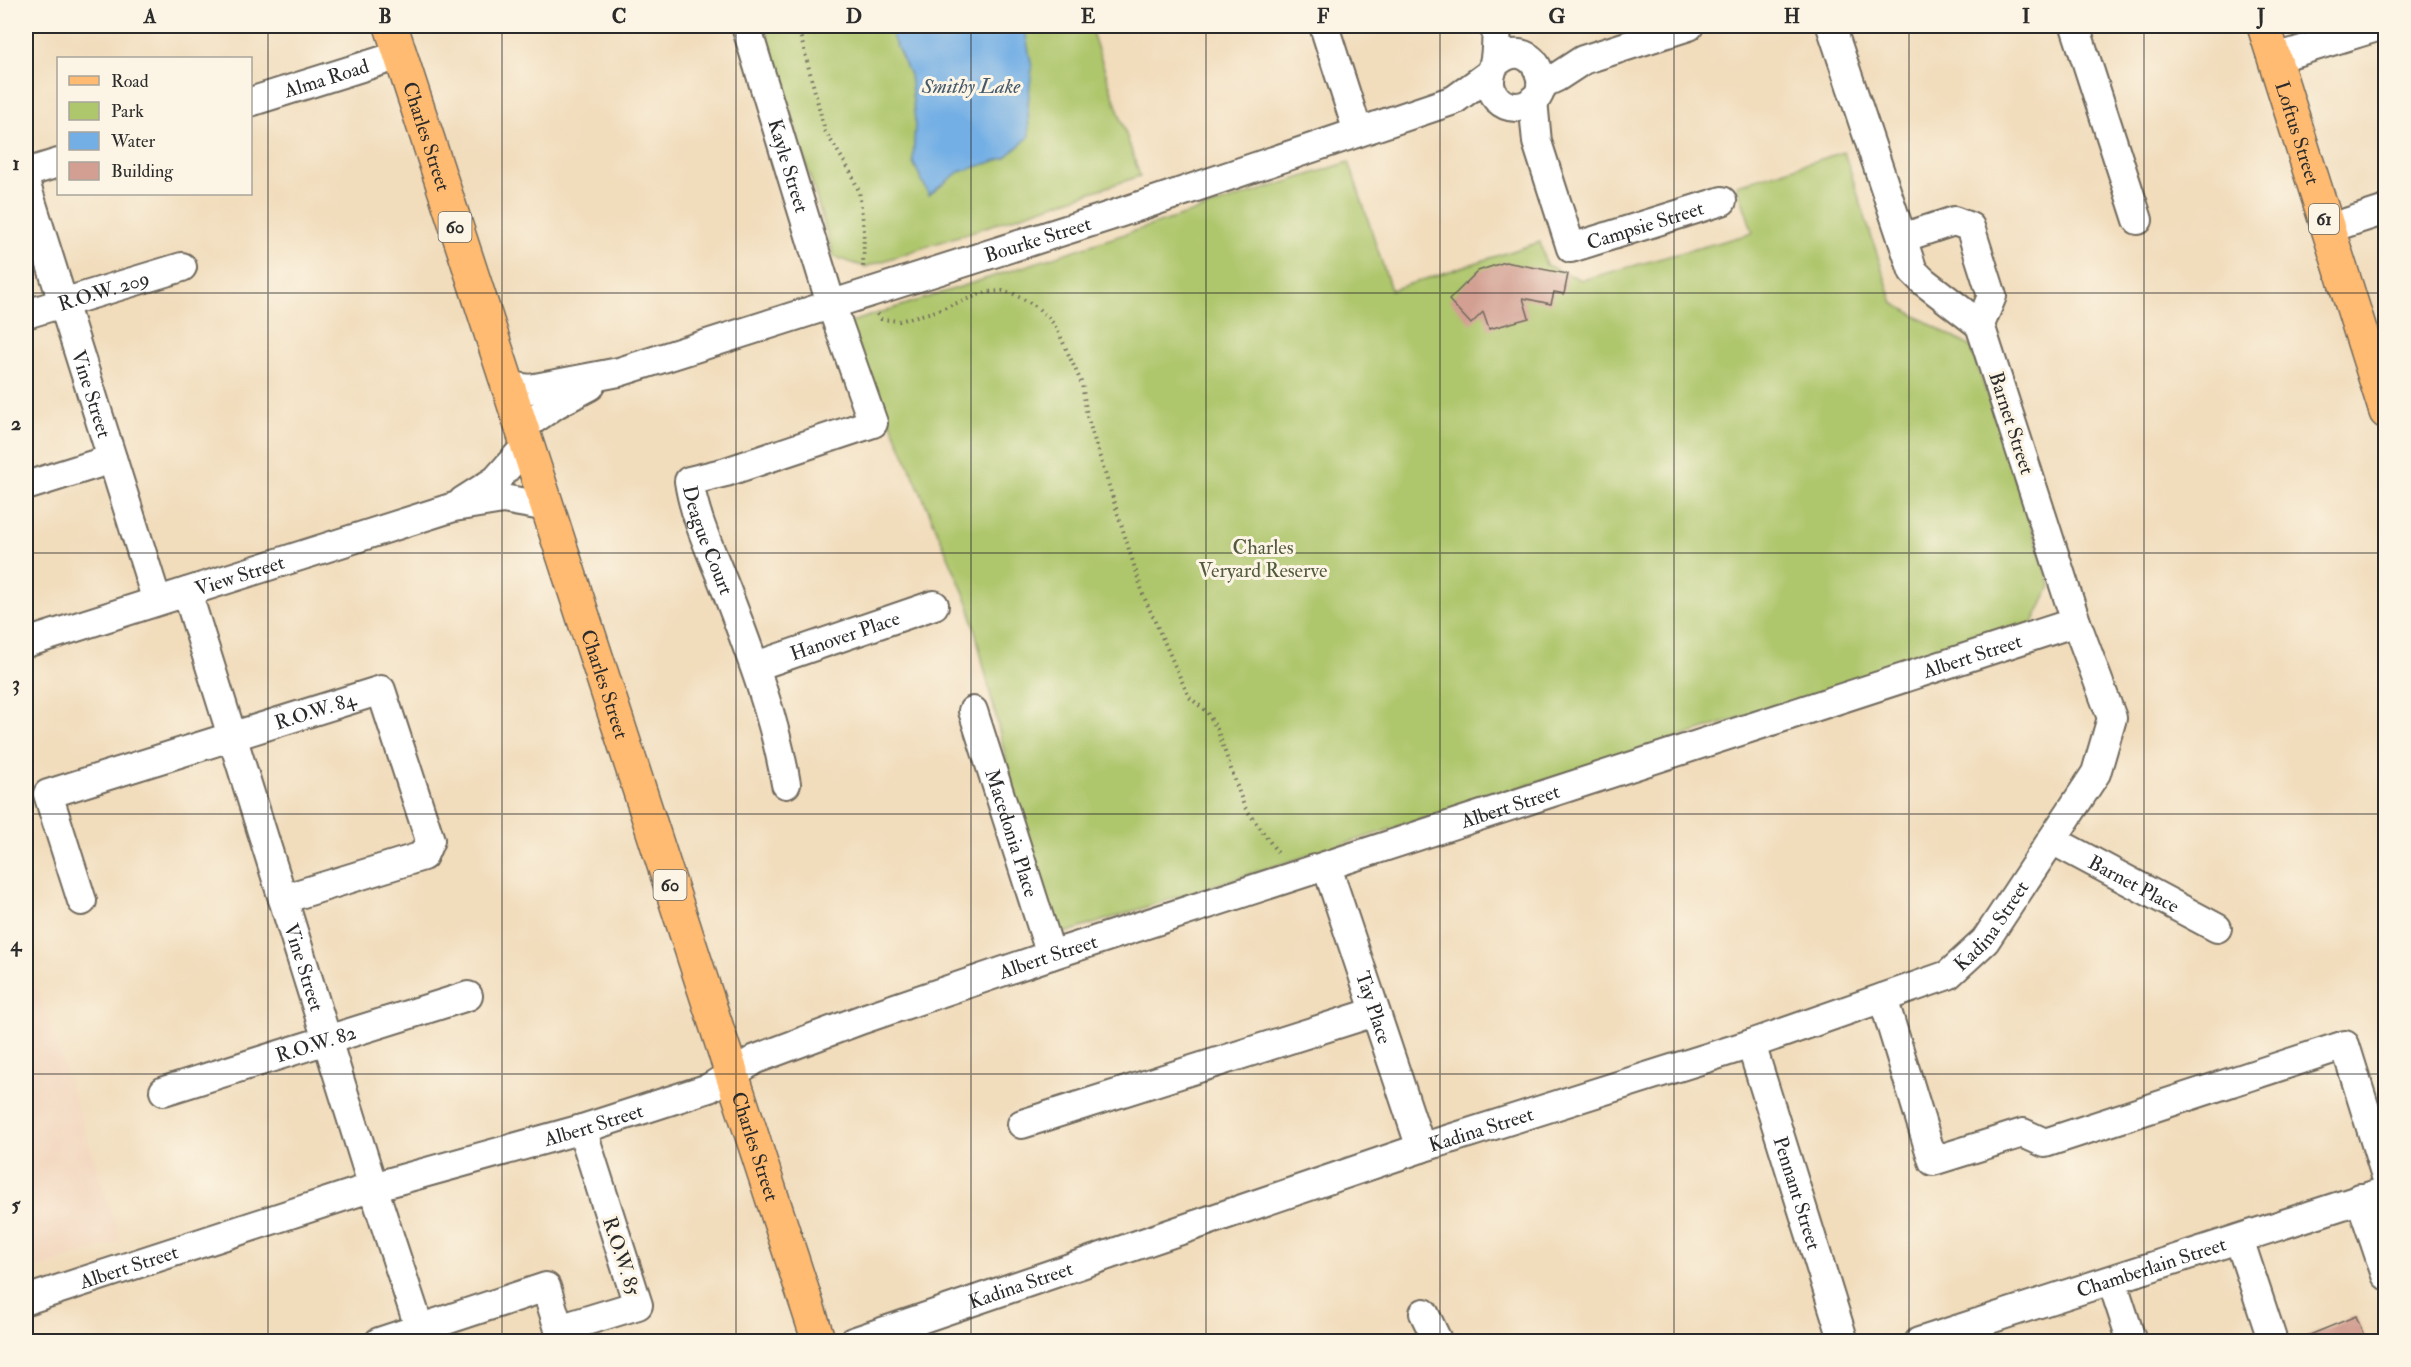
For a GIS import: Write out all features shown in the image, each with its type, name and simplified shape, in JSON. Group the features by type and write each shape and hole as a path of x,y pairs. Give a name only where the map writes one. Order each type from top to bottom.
{"main road":[{"name":"Loftus Street","path":"2264,26 2385,412"},
{"name":"Charles Street","path":"395,40 819,1341"}],"street":[{"name":"Kayle Street","path":"747,26 831,304"},
{"path":"1324,26 1358,132"},
{"path":"1498,26 1509,62 1491,90 1522,98 1583,60"},
{"path":"1509,62 1583,60 1689,26"},
{"path":"1831,26 1913,271 1923,282 1980,325 1992,296 1970,227 1954,221 1902,238"},
{"path":"2075,26 2138,220"},
{"path":"2273,59 2380,26"},
{"name":"Alma Road","path":"252,101 395,40"},
{"name":"Bourke Street","path":"506,386 530,389 619,372 1110,216 1454,100 1509,62"},
{"path":"1509,62 1540,69 1522,98"},
{"name":"Bourke Street","path":"1454,100 1522,98"},
{"name":"Campsie Street","path":"1522,98 1571,248 1722,201"},
{"path":"26,173 57,163"},
{"name":"Vine Street","path":"26,186 157,601"},
{"path":"2327,229 2385,210"},
{"name":"R.O.W. 209","path":"26,314 182,267"},
{"name":"Deague Court","path":"786,784 777,739 756,666 700,526 689,481 726,472 873,423 831,304"},
{"name":"Barnet Street","path":"1980,325 2076,622 2112,718 2096,773 2052,840"},
{"name":"Bourke Street","path":"524,437 572,394 619,372"},
{"name":"View Street","path":"454,507 496,480 524,437"},
{"path":"26,486 112,459"},
{"name":"View Street","path":"26,643 454,507 503,499 548,507"},
{"name":"Vine Street","path":"187,592 373,1187 422,1335"},
{"name":"Hanover Place","path":"756,666 934,605"},
{"name":"Albert Street","path":"26,1300 373,1187 582,1129 709,1088 756,1059 1051,955 2076,622"},
{"name":"R.O.W. 84","path":"82,901 48,794 381,690 430,840 423,856 283,899"},
{"name":"Macedonia Place","path":"973,711 1051,955"},
{"name":"Barnet Place","path":"2052,840 2217,928"},
{"name":"Kadina Street","path":"853,1341 1421,1148 1751,1044 1948,975 1985,941 2052,840"},
{"name":"Tay Place","path":"1327,867 1421,1148"},
{"name":"R.O.W. 82","path":"164,1091 468,996"},
{"path":"1883,998 1933,1161 2023,1133 2045,1143 2345,1045 2385,1176"},
{"path":"1022,1124 1375,1012"},
{"name":"Pennant Street","path":"1751,1044 1844,1341"},
{"name":"R.O.W. 85","path":"561,1335 638,1305 582,1129"},
{"path":"2373,1194 2385,1275"},
{"name":"Chamberlain Street","path":"1919,1341 1986,1331 2112,1281 2373,1194"},
{"path":"2239,1239 2273,1341"},
{"path":"2112,1281 2132,1341"},
{"path":"379,1341 422,1335 546,1287 561,1335"},
{"path":"1424,1313 1438,1341"}],"path":[{"path":"798,26 825,131 850,171 859,191 864,231 862,270 877,315 881,319 892,322 936,311 986,292 995,291 1012,293 1050,320 1058,331 1082,384 1087,416 1144,597 1189,698 1207,712 1217,729 1244,806 1295,877"}],"shaded area":[{"path":"38,988 121,1241 26,1272 26,992"}],"green space":[{"path":"765,26 1090,26 1140,176 865,267 834,257"},
{"name":"Charles Veryard Reserve","path":"1844,152 1893,303 1971,347 2051,586 2032,625 1049,938 969,605 848,323 1349,162 1391,290 1540,242 1546,265 1582,280 1753,233 1737,185"}],"water":[{"name":"Smithy Lake","path":"887,26 1022,26 1025,30 1032,68 1028,105 1029,137 1005,158 959,172 929,195 913,162 915,121 910,75"}],"building":[{"path":"1505,262 1568,274 1564,294 1554,292 1551,304 1523,298 1529,318 1489,329 1483,312 1471,324 1449,300 1478,271"},
{"path":"2356,1316 2365,1338 2356,1341 2295,1341"}]}
